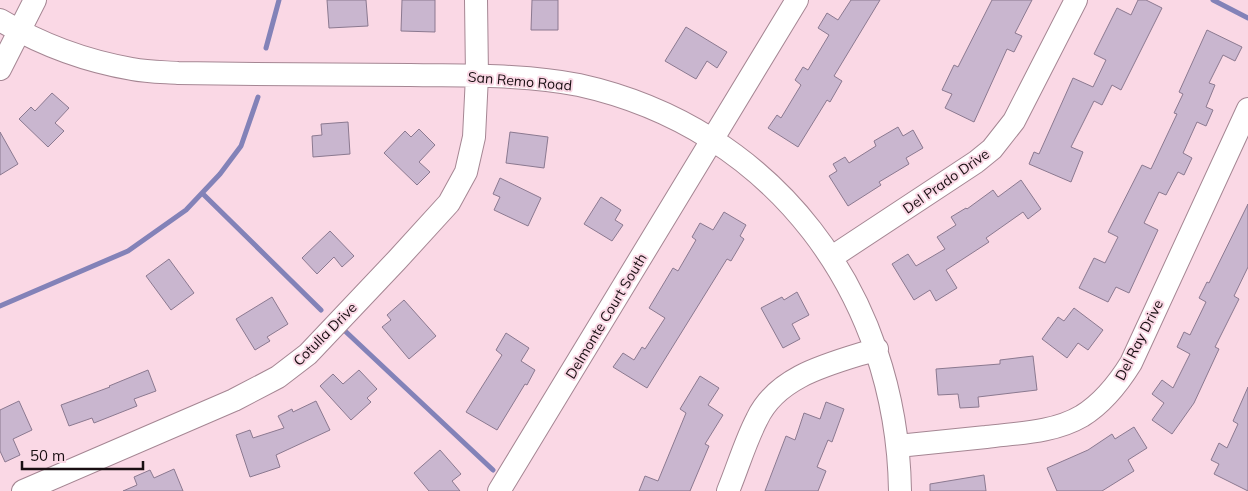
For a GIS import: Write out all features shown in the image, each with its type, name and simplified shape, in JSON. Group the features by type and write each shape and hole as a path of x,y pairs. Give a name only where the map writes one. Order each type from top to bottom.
{"street":[{"path":"0,69 36,0"},
{"name":"Cotulla Drive","path":"23,491 234,400 278,377 308,354 448,203 459,187 472,155 477,76 476,0"},
{"name":"Delmonte Court South","path":"500,491 797,0"},
{"name":"Del Prado Drive","path":"832,257 992,150 1014,121 1076,0"},
{"name":"San Remo Road","path":"0,20 19,32 50,46 132,69 178,73 477,76 540,80 620,96 654,110 712,141 749,167 781,196 806,223 832,257 855,299 877,349 892,406 898,446 900,491"},
{"name":"Del Ray Drive","path":"898,446 1038,431 1070,422 1082,416 1104,398 1131,363 1248,109"},
{"path":"728,491 762,409 780,390 806,374 877,349"}],"building":[{"path":"327,0 366,0 368,26 329,28"},
{"path":"402,0 435,0 435,32 401,31"},
{"path":"532,0 558,0 558,30 531,30"},
{"path":"851,0 880,0 834,76 842,81 830,102 827,100 798,147 768,128 777,115 781,118 801,85 795,80 803,67 808,70 829,35 818,28 827,13 838,20"},
{"path":"992,0 1032,0 1015,33 1022,36 1014,52 1007,49 974,122 945,108 952,94 942,90 954,65 958,67"},
{"path":"1138,0 1146,0 1162,8 1121,90 1112,85 1102,105 1094,101 1071,147 1083,152 1071,182 1029,164 1034,152 1039,154 1073,78 1093,87 1106,60 1094,54 1117,8 1131,15"},
{"path":"686,27 727,52 717,68 707,61 696,79 665,61"},
{"path":"1207,30 1242,47 1235,61 1223,55 1209,83 1215,85 1206,107 1213,110 1206,126 1197,122 1183,153 1192,158 1184,175 1178,172 1166,195 1159,192 1144,223 1158,230 1129,293 1116,287 1108,302 1079,288 1094,258 1105,263 1118,237 1108,232 1142,165 1151,169 1177,114 1174,113 1183,94 1179,92"},
{"path":"52,93 69,108 55,123 64,131 48,147 19,119 31,107 35,111"},
{"path":"348,122 350,154 313,157 312,136 322,135 321,124"},
{"path":"898,127 903,136 913,130 923,148 906,158 909,164 879,182 881,185 848,206 829,176 837,171 833,164 845,157 849,163 876,146 874,141"},
{"path":"419,129 435,145 419,162 430,172 417,185 384,153 405,131 411,137"},
{"path":"0,132 18,164 0,175"},
{"path":"510,132 548,137 544,168 506,163"},
{"path":"500,178 541,198 528,226 494,210 500,197 493,194"},
{"path":"1021,180 1041,209 1028,219 1023,212 986,238 989,242 946,270 957,288 936,301 930,290 914,300 892,264 908,254 916,266 945,249 937,237 956,225 951,217 967,209 993,190 998,197"},
{"path":"601,197 621,210 615,220 623,225 612,241 584,224"},
{"path":"1248,204 1248,267 1234,296 1239,299 1215,347 1219,349 1194,403 1172,434 1152,420 1164,403 1152,394 1162,380 1173,388 1190,354 1177,347 1184,332 1190,335 1206,302 1199,298 1207,282 1209,283"},
{"path":"724,212 746,225 740,236 744,239 731,261 727,259 647,388 613,367 623,353 634,360 642,347 645,349 665,318 649,308 673,268 678,271 696,240 692,237 700,223 713,230"},
{"path":"330,231 354,256 342,267 334,257 317,274 302,258"},
{"path":"169,259 194,293 171,310 146,276"},
{"path":"797,292 809,315 792,324 800,339 783,348 761,308 782,297 784,300"},
{"path":"272,297 288,324 267,337 270,341 255,350 236,319"},
{"path":"404,300 436,336 409,359 382,327 391,320 387,315"},
{"path":"1074,308 1103,330 1088,350 1078,343 1067,358 1042,339 1058,317 1064,321"},
{"path":"506,333 529,348 521,361 535,370 497,430 466,412 502,355 496,350"},
{"path":"1033,356 1037,390 978,397 979,407 960,408 958,394 938,395 936,369 1000,364 1000,360"},
{"path":"148,370 156,391 134,399 137,406 94,423 92,418 69,426 61,405 110,387"},
{"path":"359,370 377,389 367,398 371,402 351,420 320,386 333,374 343,384"},
{"path":"700,376 719,388 708,405 723,415 705,444 709,446 690,491 639,491 645,476 658,481 686,413 680,409"},
{"path":"1248,387 1248,491 1214,474 1219,464 1211,460 1219,443 1227,448 1238,424 1233,421"},
{"path":"19,401 32,430 13,439 20,455 5,462 0,451 0,410"},
{"path":"316,401 330,430 276,455 280,467 250,477 236,435 250,430 253,438 284,428 278,416 292,409 293,412"},
{"path":"826,402 844,409 832,442 828,440 817,467 826,471 818,491 765,491 786,436 795,440 804,413 820,419"},
{"path":"1134,427 1147,448 1128,460 1134,471 1102,491 1057,491 1047,468 1088,450 1112,434 1115,439"},
{"path":"440,450 461,474 452,481 460,491 429,491 414,473"},
{"path":"174,469 183,491 123,491 137,485 134,477 150,470 154,478"},
{"path":"984,475 986,491 930,491 930,484"}],"waterway":[{"path":"266,48 279,0"},
{"path":"1213,0 1248,18"},
{"path":"0,306 128,251 186,210 220,174 241,146 258,97"},
{"path":"202,193 321,310"},
{"path":"344,330 493,470"}]}
